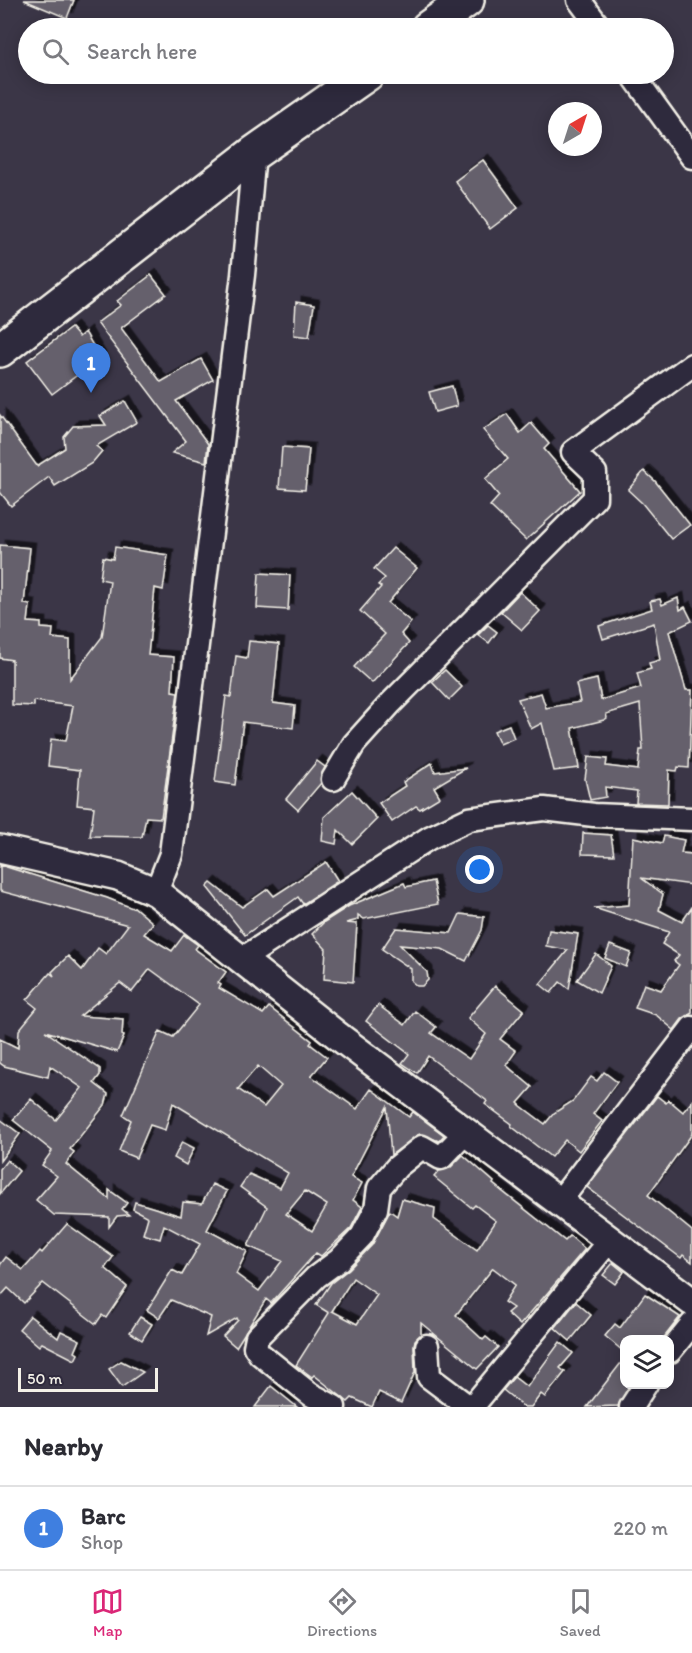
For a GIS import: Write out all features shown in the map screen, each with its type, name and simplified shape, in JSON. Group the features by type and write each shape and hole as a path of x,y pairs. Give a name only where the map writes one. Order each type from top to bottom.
{"main road":[{"path":"443,18 467,0"},
{"path":"0,350 254,153 353,84"}],"street":[{"path":"579,0 592,18"},
{"path":"639,84 692,157"},
{"path":"156,892 171,854 242,287 254,153"},
{"path":"333,779 354,744 391,703 595,498 595,473 573,452 692,365"},
{"path":"242,959 429,838 469,819 544,809 594,815 692,819"},
{"path":"0,849 118,876 156,892 338,1036 692,1302"},
{"path":"559,1202 692,1028"},
{"path":"334,1407 310,1394 260,1354 255,1347 257,1337 316,1277 339,1260 362,1236 376,1209 379,1188 397,1167 422,1147 441,1158 466,1131"},
{"path":"427,1346 429,1377 471,1407 609,1241"},
{"path":"674,1346 692,1324"},
{"path":"631,1407 643,1389"}],"building":[{"path":"24,0 74,0 67,18"},
{"path":"483,160 518,208 490,229 455,181"},
{"path":"151,275 166,294 121,328 161,382 201,359 213,380 176,401 208,444 206,462 172,453 186,441 97,323 121,305 117,301"},
{"path":"296,302 314,305 309,337 294,335"},
{"path":"71,328 79,337 85,332 100,358 52,394 27,361"},
{"path":"452,386 457,406 435,412 429,392"},
{"path":"125,401 137,422 96,446 102,451 92,463 55,486 49,477 11,506 0,492 0,415 37,466 65,448 64,437 73,426 106,425 100,416"},
{"path":"507,414 520,433 531,423 549,444 544,449 580,491 526,540 490,506 499,496 485,479 508,459 483,430"},
{"path":"282,447 309,449 305,490 279,488"},
{"path":"644,471 655,481 690,525 671,539 642,503 628,490"},
{"path":"0,545 30,548 24,604 30,605 28,622 41,623 41,628 53,629 52,638 70,640 70,679 102,637 110,581 100,579 103,557 113,559 115,547 168,555 163,590 155,588 148,655 174,657 172,691 178,692 161,818 146,817 142,837 90,836 94,807 77,805 80,770 48,766 51,739 66,741 73,706 34,701 34,706 12,705 12,660 0,658"},
{"path":"393,548 417,568 388,603 411,622 401,634 409,643 372,683 354,667 385,634 360,611 381,587 378,585 385,578 374,569"},
{"path":"259,573 290,575 288,610 257,608"},
{"path":"520,592 540,611 522,630 501,612"},
{"path":"678,598 680,610 685,607 692,621 669,632 686,690 692,690 689,768 678,767 677,771 669,770 668,804 636,803 637,791 605,787 606,797 590,800 585,779 588,757 607,759 606,766 638,770 640,750 643,750 640,704 606,714 607,718 604,720 572,728 579,768 554,771 542,723 531,729 518,699 541,693 546,708 580,702 576,684 597,679 601,700 641,688 637,673 651,669 649,663 660,660 654,623 603,639 599,626 652,609 650,601 660,599 662,605"},
{"path":"488,625 497,632 489,643 478,635"},
{"path":"249,641 279,644 273,703 295,706 293,728 243,722 235,785 215,782 226,696 231,697 236,656 247,658"},
{"path":"445,670 462,687 449,700 432,682"},
{"path":"509,725 514,738 500,744 494,731"},
{"path":"317,761 325,767 321,783 298,810 286,799"},
{"path":"432,763 435,772 466,768 434,787 440,797 420,809 416,806 392,822 379,803 405,786 403,782"},
{"path":"352,791 377,819 352,844 338,830 336,844 322,841 324,817"},
{"path":"583,833 611,835 614,855 582,854"},
{"path":"664,836 684,840 681,853 692,854 692,885 641,878 663,894 659,910 682,922 692,907 692,1013 682,1019 674,1030 656,1015 635,1008 644,984 661,990 679,965 674,961 679,955 662,944 669,932 594,908 629,905 633,837 662,843"},
{"path":"326,862 338,881 303,904 298,897 245,935 207,887 211,883 242,907 268,889 274,896"},
{"path":"0,865 134,907 153,923 144,934 172,951 184,935 198,945 195,949 226,972 218,983 221,985 219,988 263,1014 269,1007 312,1041 310,1044 327,1057 311,1076 357,1109 371,1089 409,1117 413,1112 444,1135 439,1141 420,1134 391,1155 387,1107 351,1177 362,1183 353,1200 362,1207 351,1228 321,1256 316,1253 271,1303 266,1299 236,1347 223,1336 238,1320 237,1318 206,1336 211,1317 171,1300 159,1318 147,1310 172,1270 182,1275 200,1244 164,1225 160,1239 143,1234 148,1217 133,1209 135,1202 181,1216 183,1202 202,1204 212,1184 227,1191 207,1230 247,1251 236,1274 259,1291 282,1261 248,1246 267,1207 240,1187 249,1174 280,1188 288,1173 173,1103 165,1130 150,1125 136,1158 119,1151 131,1120 123,1115 160,1031 173,1037 199,1005 150,969 132,992 120,983 80,1016 123,1019 122,1035 124,1036 117,1052 45,1031 100,1069 100,1075 94,1083 108,1094 105,1105 70,1149 74,1152 66,1164 109,1199 109,1190 127,1203 122,1209 129,1215 117,1216 109,1227 109,1217 54,1215 36,1200 57,1176 42,1165 52,1151 13,1120 31,1099 56,1120 82,1088 50,1066 48,1077 4,1066 0,1063 0,1039 18,1048 19,1030 37,1008 27,1000 50,973 54,976 52,972 68,956 82,970 98,948 106,954 128,925 0,891","holes":["258,1066 281,1086 264,1107 238,1089","305,1191 327,1205 312,1231 286,1214"]},
{"path":"433,881 438,904 364,919 358,915 358,920 346,923 357,924 353,982 324,979 326,949 312,934 324,922 349,906 404,883 406,887"},
{"path":"460,914 484,917 482,930 466,961 442,949 400,945 427,972 428,980 422,986 417,986 411,981 411,969 382,949 396,928 451,933"},
{"path":"549,930 578,934 569,989 560,982 551,993 540,984 568,950 546,946"},
{"path":"610,945 631,953 626,967 605,958"},
{"path":"596,954 611,966 599,993 577,980"},
{"path":"495,986 524,1010 500,1039 516,1051 506,1065 532,1087 518,1103 521,1106 545,1124 554,1113 573,1101 591,1077 597,1081 604,1072 617,1082 593,1114 602,1121 579,1151 565,1140 551,1157 485,1104 487,1101 428,1056 417,1073 402,1063 409,1054 366,1021 378,1005 405,1025 415,1011 436,1027 431,1033 469,1059 486,1034 468,1018"},
{"path":"657,1096 666,1103 669,1100 683,1112 692,1101 692,1134 648,1195 692,1231 692,1262 683,1255 681,1258 587,1187"},
{"path":"0,1119 20,1134 0,1161"},
{"path":"182,1142 194,1148 186,1165 174,1158"},
{"path":"463,1155 494,1182 493,1184 565,1241 570,1236 585,1249 520,1325 507,1313 513,1308 504,1302 515,1285 493,1268 456,1315 483,1340 486,1337 498,1347 477,1369 421,1323 421,1334 415,1340 414,1346 415,1372 401,1403 379,1392 372,1407 352,1398 348,1402 314,1375 312,1377 296,1365 329,1313 316,1305 331,1283 349,1269 372,1245 390,1211 397,1216 402,1199 435,1208 434,1219 477,1250 496,1221 475,1205 472,1208 434,1177 439,1171 450,1168","holes":["353,1278 377,1295 357,1324 332,1311"]},
{"path":"7,1160 19,1171 0,1194 0,1169"},
{"path":"67,1224 113,1257 105,1268 127,1287 106,1318 102,1315 96,1324 43,1283 24,1303 8,1288 0,1297 0,1265 6,1257 23,1270 40,1251 42,1253"},
{"path":"613,1263 624,1272 615,1284 603,1275"},
{"path":"645,1294 680,1317 666,1335 620,1335 620,1349 605,1336 615,1324 620,1328"},
{"path":"576,1302 591,1315 570,1341 555,1328"},
{"path":"30,1316 58,1338 61,1331 80,1340 75,1352 78,1354 75,1360 42,1343 39,1346 19,1329"},
{"path":"140,1317 152,1324 142,1340 130,1332"},
{"path":"560,1342 573,1353 560,1368 565,1372 545,1397 541,1394 531,1407 524,1407 503,1390 514,1377 527,1387"},
{"path":"121,1361 143,1372 122,1387 109,1369"},
{"path":"620,1364 620,1389 627,1389 618,1406 587,1407"},
{"path":"271,1386 297,1407 255,1407"}],"place":[{"name":"Barc","path":"91,393"}]}
